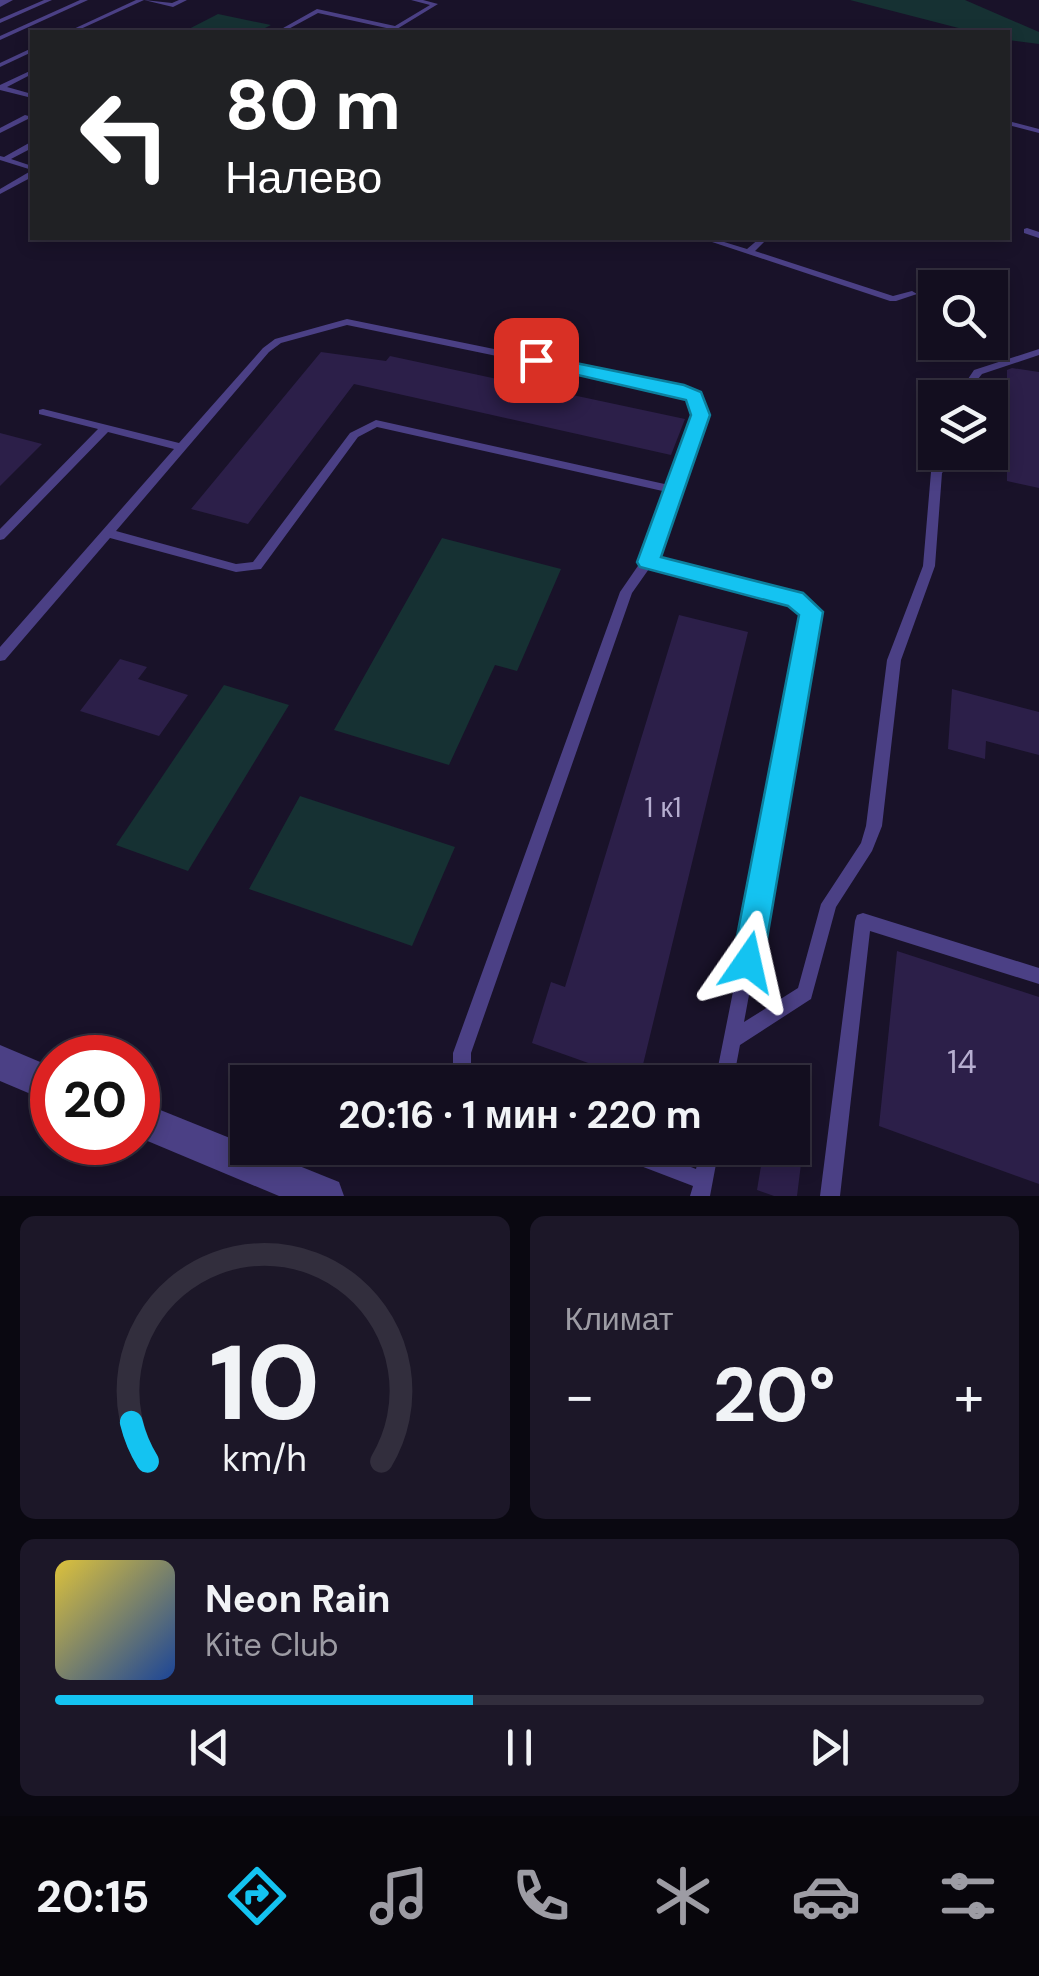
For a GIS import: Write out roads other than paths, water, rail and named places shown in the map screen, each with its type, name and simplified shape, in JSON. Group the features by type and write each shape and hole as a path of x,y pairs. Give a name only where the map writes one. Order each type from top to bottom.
{"street":[{"path":"0,3 7,0"},
{"path":"0,1063 30,1075"},
{"path":"160,1128 325,1196"}],"lane":[{"path":"0,21 49,0"},
{"path":"0,38 86,0"},
{"path":"75,30 144,0 173,6 184,0"},
{"path":"393,30 434,4 414,0"},
{"path":"283,30 316,12 397,28"},
{"path":"0,65 30,51"},
{"path":"30,73 0,88 30,96"},
{"path":"0,131 28,116"},
{"path":"1010,124 1039,131"},
{"path":"2,159 30,145"},
{"path":"2,159 30,170"},
{"path":"0,192 30,172"},
{"path":"1027,231 1039,235"},
{"path":"710,240 892,299 912,294"},
{"path":"749,252 762,240"},
{"path":"0,656 272,344 347,322 684,390 695,396 700,415 674,490 648,562 626,592 462,1053 462,1065"},
{"path":"972,380 978,372 1039,352"},
{"path":"43,412 182,447"},
{"path":"108,532 236,568 256,566 354,435 376,423 674,490"},
{"path":"0,536 104,428"},
{"path":"733,1038 805,992 829,904 867,846 874,826 894,660 929,566 939,470"},
{"path":"648,562 795,599 812,612 727,1065"},
{"path":"830,1196 863,921 1039,976"},
{"path":"654,1165 702,1188"}]}
